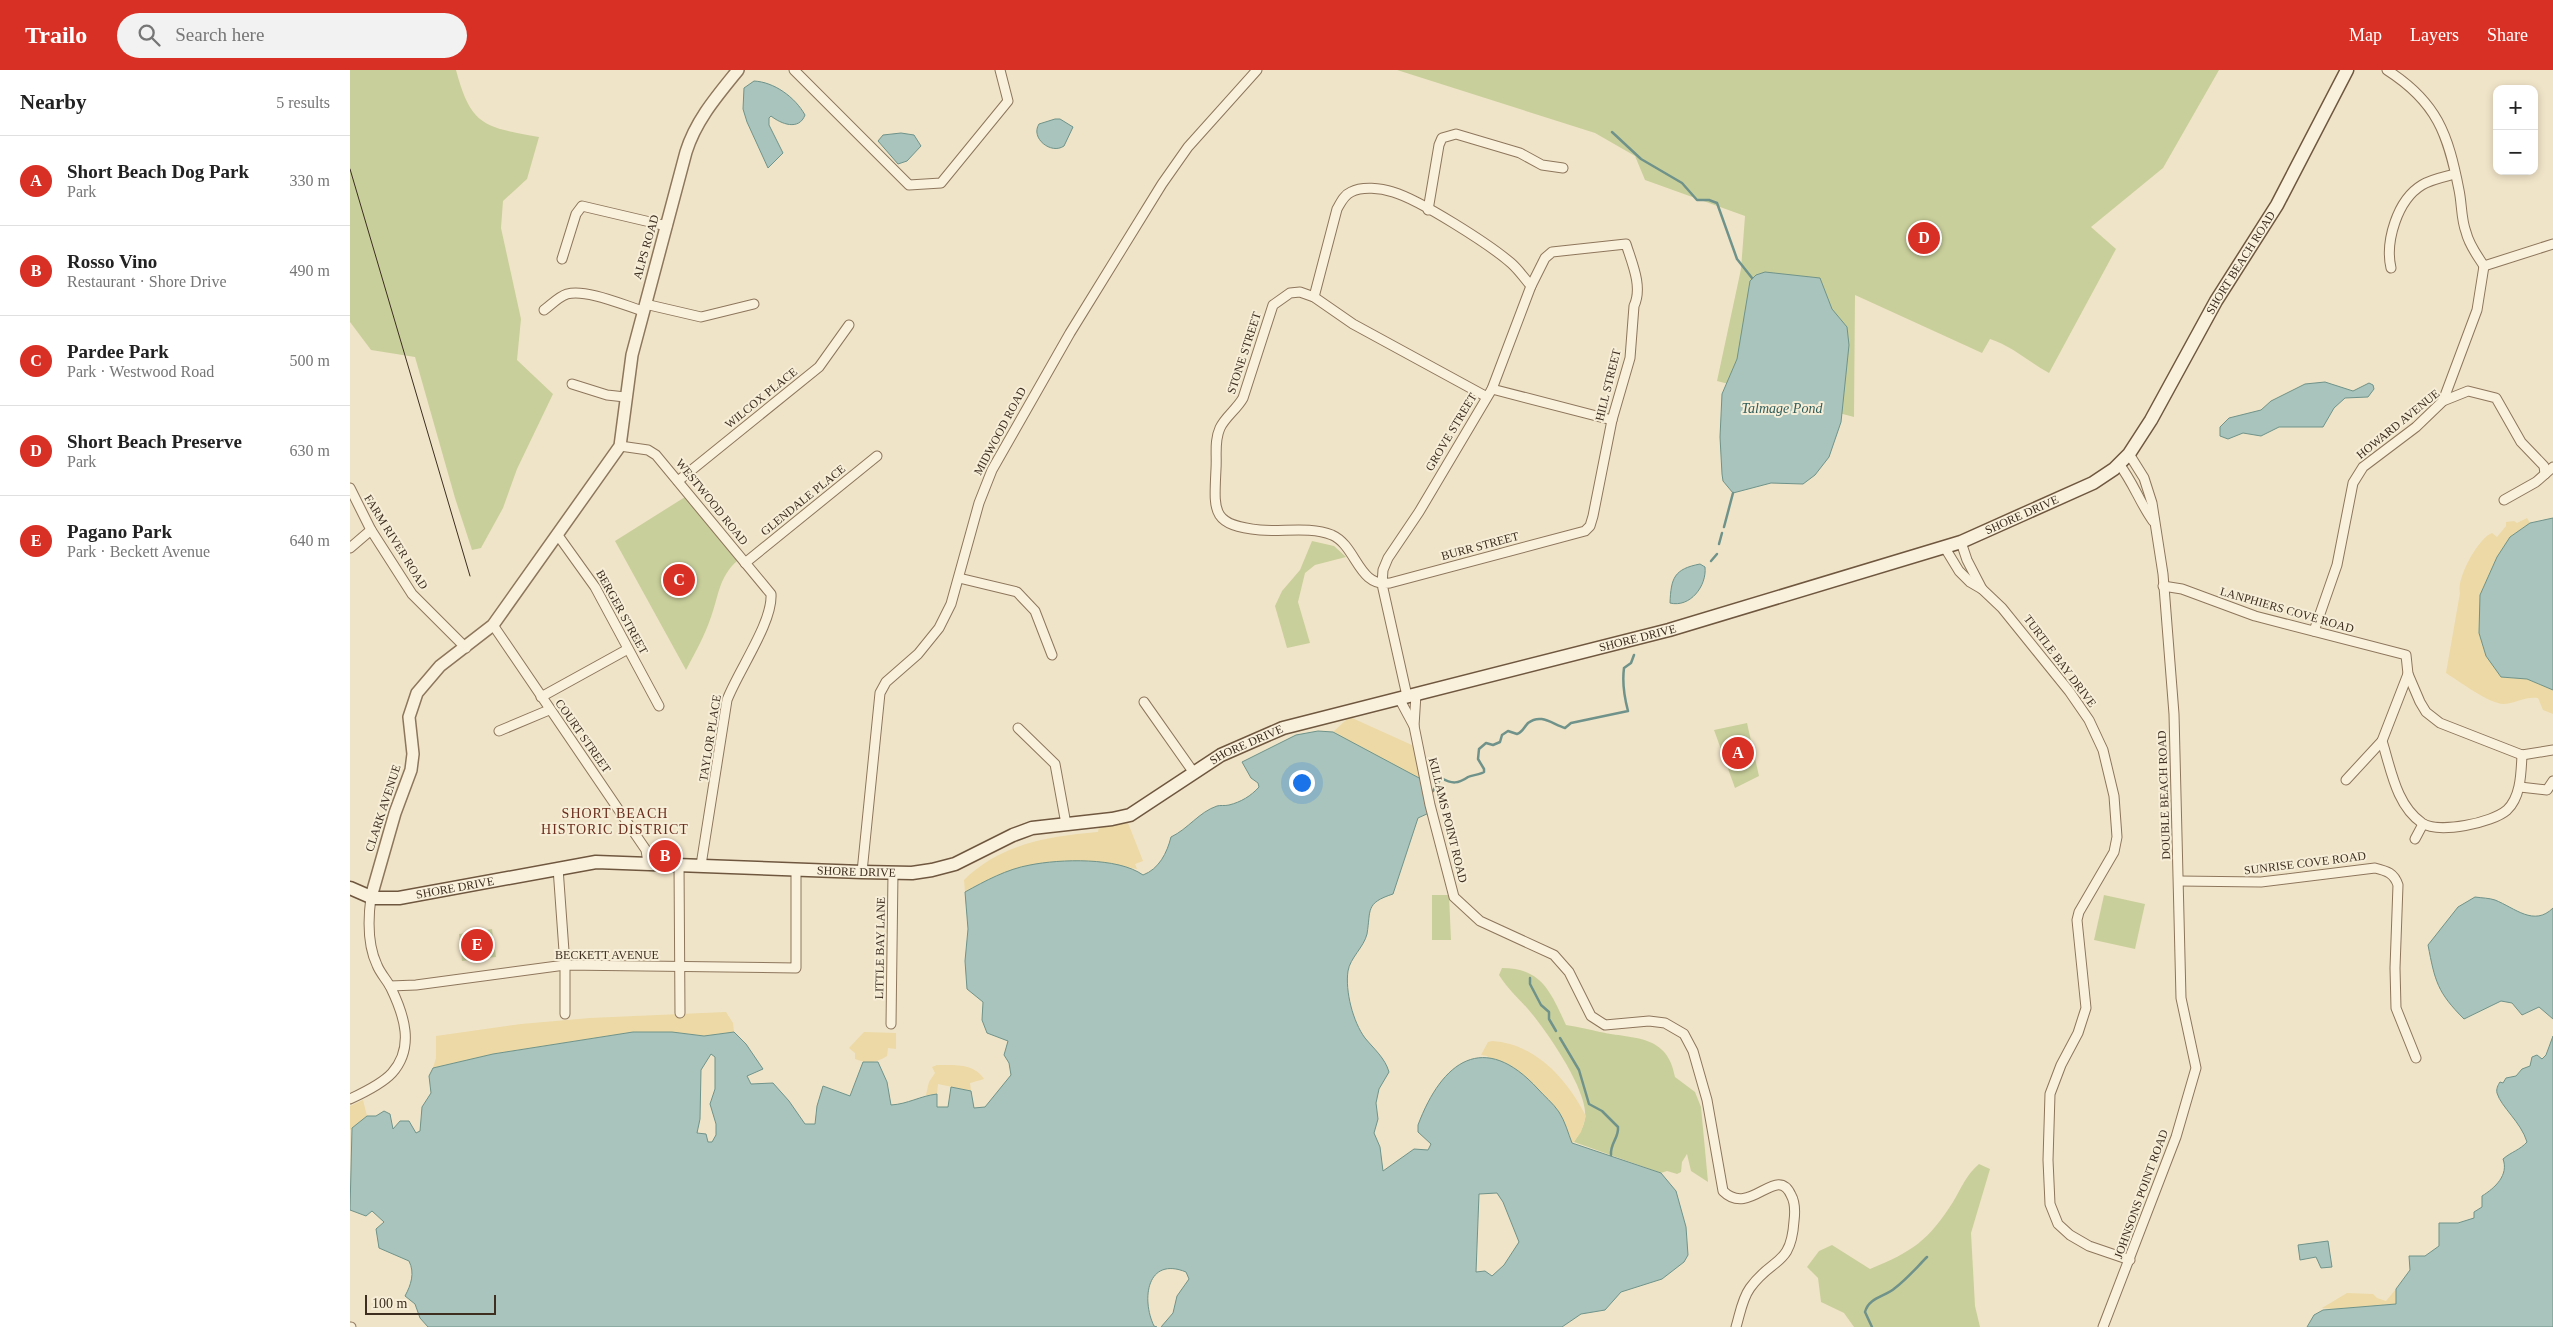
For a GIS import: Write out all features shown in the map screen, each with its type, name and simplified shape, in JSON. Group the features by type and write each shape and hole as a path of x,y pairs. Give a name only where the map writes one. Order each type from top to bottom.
{"main road":[{"name":"SHORT BEACH ROAD","path":"2129,454 2151,420 2216,301 2277,205 2347,70"},
{"name":"SHORE DRIVE","path":"350,888 372,897 406,897 596,862 893,873 918,872 945,867 1020,832 1039,827 1126,816 1221,755 1269,732 1670,630 1945,548 2093,483 2119,464 2129,454"}],"street":[{"name":"ALPS ROAD","path":"620,446 625,397 644,307 690,139 709,106 738,70"},
{"path":"794,70 909,185 941,183 1008,100 1000,70"},
{"name":"MIDWOOD ROAD","path":"862,872 880,693 886,682 918,654 939,628 951,604 984,488 1037,389 1162,184 1188,146 1257,70"},
{"path":"2387,70 2414,89 2439,120 2451,151 2465,232 2484,266 2483,282 2474,319 2443,401"},
{"path":"1428,210 1439,145 1442,138 1448,135 1456,134 1480,140 1520,153 1542,165 1563,168"},
{"path":"2392,268 2389,257 2390,240 2410,193 2423,184 2455,174"},
{"path":"1314,297 1334,216 1343,198 1352,191 1380,189 1394,192 1428,210 1500,254 1514,265 1531,286"},
{"path":"562,259 576,214 582,206 667,226"},
{"name":"GROVE STREET","path":"1407,696 1382,584 1383,570 1388,558 1420,512 1489,393 1531,286 1545,258 1552,252 1626,244"},
{"name":"HILL STREET","path":"1585,531 1590,526 1593,516 1612,420 1630,358 1634,306 1637,299 1635,273 1626,244"},
{"path":"2484,266 2553,244"},
{"name":"STONE STREET","path":"1382,584 1368,578 1344,544 1333,536 1319,532 1260,530 1237,525 1223,520 1216,510 1214,495 1216,442 1220,427 1237,409 1243,398 1273,306 1290,293 1300,292 1314,297 1354,324 1489,393 1612,420"},
{"path":"544,310 560,298 574,293 589,294 644,307 701,316 754,304"},
{"name":"WILCOX PLACE","path":"678,481 819,367 849,325"},
{"path":"572,384 607,395 625,397"},
{"name":"HOWARD AVENUE","path":"2314,632 2337,565 2353,483 2363,467 2416,426 2443,401 2468,391 2496,398 2521,442 2549,470 2504,500"},
{"name":"WESTWOOD ROAD","path":"620,446 648,450 656,455 771,594"},
{"name":"CLARK AVENUE","path":"350,1100 392,1074 403,1052 407,1035 400,1009 390,986 377,965 370,944 369,919 372,897 392,823 411,770 413,754 409,717 413,704 425,681 440,666 493,626 620,446"},
{"name":"DOUBLE BEACH ROAD","path":"2129,454 2144,478 2152,503 2153,521 2159,544 2174,714 2180,998 2196,1068"},
{"name":"GLENDALE PLACE","path":"745,563 877,456"},
{"name":"DOUBLE BEACH ROAD","path":"2119,464 2133,482 2143,507 2153,521"},
{"name":"FARM RIVER ROAD","path":"350,488 371,530 412,594 466,648"},
{"path":"350,548 371,530"},
{"name":"BURR STREET","path":"1382,584 1585,531"},
{"name":"BERGER STREET","path":"557,534 595,587 659,706"},
{"name":"TURTLE BAY DRIVE","path":"1961,542 1967,560 1982,588 2022,630 2070,691 2089,720 2103,750 2114,796 2118,824 2114,852 2083,904 2077,920 2086,1008 2078,1033 2061,1065 2050,1094 2049,1190 2052,1214 2058,1224 2090,1246 2130,1260"},
{"name":"TURTLE BAY DRIVE","path":"1945,548 1959,571 1970,582 1982,588"},
{"path":"959,578 1017,592 1035,611 1052,655"},
{"name":"LANPHIERS COVE ROAD","path":"2163,586 2182,589 2255,616 2406,655 2408,674"},
{"name":"TAYLOR PLACE","path":"701,865 727,700 735,680 770,612 771,594"},
{"name":"COURT STREET","path":"493,626 646,850 648,863"},
{"path":"541,697 628,649"},
{"path":"2346,780 2382,741 2408,674"},
{"path":"2408,674 2426,712 2440,723 2522,756 2550,751 2553,760"},
{"name":"KILLAMS POINT ROAD","path":"1407,696 1454,897 1480,921 1554,955 1569,972 1591,1016 1597,1021 1615,1025 1649,1021 1665,1023 1684,1034 1693,1051 1707,1100 1723,1191 1730,1198 1739,1200 1749,1198 1775,1185 1784,1186 1791,1194 1794,1216 1791,1244 1780,1260 1751,1286 1742,1304 1736,1327"},
{"name":"KILLAMS POINT ROAD","path":"1407,696 1414,726"},
{"path":"1144,702 1194,773"},
{"path":"499,731 538,717 550,710"},
{"path":"1018,728 1055,764 1066,824"},
{"path":"2382,741 2398,792 2406,807 2423,824 2443,828 2473,824 2508,810 2520,787 2522,756"},
{"path":"2520,787 2547,790 2553,781"},
{"path":"2415,839 2423,824"},
{"path":"679,864 680,1013"},
{"path":"558,868 565,965 565,1014"},
{"name":"SUNRISE COVE ROAD","path":"2179,882 2261,882 2364,868 2387,870 2395,876 2398,885 2394,968 2396,1008 2416,1058"},
{"name":"BECKETT AVENUE","path":"390,986 416,985 565,965 680,968 796,968 796,869"},
{"name":"LITTLE BAY LANE","path":"891,1024 893,873"},
{"name":"JOHNSONS POINT ROAD","path":"2103,1327 2176,1137 2196,1068"}],"green space":[{"path":"350,70 456,70 468,103 475,114 483,121 505,130 539,137 527,179 503,201 501,228 521,319 517,360 553,394 517,469 503,508 481,548 472,550 455,498 415,357 371,350 350,322"},
{"path":"1397,70 2219,70 2163,168 2091,227 2116,249 2049,373 1998,342 1990,339 1982,353 1855,295 1854,417 1717,381 1741,269 1745,216 1645,180 1635,156 1595,133"},
{"path":"685,497 737,561 726,573 706,630 686,670 615,541"},
{"path":"1312,541 1334,546 1346,557 1315,565 1305,573 1298,602 1310,643 1287,648 1275,606 1282,591 1300,570"},
{"path":"1747,723 1759,776 1735,788 1714,730"},
{"path":"1432,895 1449,895 1451,940 1432,940"},
{"path":"2104,895 2145,904 2135,949 2094,940"},
{"path":"492,929 496,957 462,961 459,934"},
{"path":"1502,968 1527,972 1543,984 1550,993 1566,1025 1647,1041 1665,1053 1671,1063 1675,1077 1695,1092 1701,1107 1708,1182 1691,1171 1687,1154 1682,1162 1681,1172 1677,1174 1667,1171 1661,1173 1574,1142 1585,1118 1580,1092 1564,1060 1544,1029 1499,975"},
{"path":"1979,1164 1990,1169 1971,1233 1975,1306 1980,1327 1854,1327 1844,1313 1821,1302 1818,1278 1807,1267 1819,1251 1832,1245 1870,1269 1897,1257 1918,1243 1936,1226 1953,1202 1967,1177"}],"sand":[{"path":"2527,518 2530,523 2510,537 2497,557 2480,595 2479,633 2501,677 2527,679 2553,690 2553,714 2543,710 2538,698 2529,698 2504,704 2498,703 2474,692 2446,673 2461,578 2469,560 2486,536 2492,533 2497,537 2506,526 2506,522 2514,521 2517,523"},
{"path":"1352,718 1414,746 1421,779 1333,732 1346,720"},
{"path":"1128,823 1143,861 1135,864 1137,869 1092,862 1049,864 1007,874 965,892 964,880 993,858 1009,850 1044,839 1098,832 1099,827"},
{"path":"726,1012 733,1023 734,1032 704,1036 672,1032 633,1032 493,1054 433,1068 436,1058 436,1036 521,1024 590,1018"},
{"path":"864,1032 896,1033 896,1049 888,1048 887,1056 875,1061 864,1062 855,1059 855,1053 849,1048"},
{"path":"1492,1041 1523,1049 1536,1056 1560,1077 1586,1116 1581,1132 1573,1143 1487,1056 1481,1055 1488,1042"},
{"path":"937,1065 963,1066 975,1070 984,1079 970,1083 971,1091 938,1084 937,1094 926,1095 929,1082 935,1073 932,1067"},
{"path":"363,1100 367,1116 350,1130 350,1106"},
{"path":"2396,1289 2397,1304 2342,1310 2322,1308 2347,1293 2373,1294 2377,1298 2386,1301"}],"water":[{"path":"754,81 776,87 796,102 805,115 799,123 794,124 785,123 771,116 769,118 769,125 783,153 768,168 743,109 744,88"},
{"path":"1060,119 1073,127 1064,146 1059,148 1048,147 1043,144 1037,135 1039,124"},
{"path":"901,133 914,135 921,146 907,161 898,164 878,141 883,135"},
{"name":"Talmage Pond","path":"1765,272 1820,278 1832,309 1847,327 1849,345 1841,422 1829,457 1815,475 1803,484 1771,483 1733,493 1723,481 1722,474 1720,437 1722,394 1737,359 1750,281 1756,275"},
{"path":"2325,382 2353,391 2369,383 2373,385 2374,389 2368,397 2345,398 2334,408 2323,427 2279,427 2261,436 2243,433 2228,439 2220,436 2220,427 2229,418 2261,410 2271,401 2305,384"},
{"path":"2553,518 2553,690 2527,679 2501,677 2486,656 2479,633 2480,595 2497,557 2510,537 2530,523"},
{"path":"1700,564 1705,567 1705,574 1696,594 1684,602 1670,603 1671,587 1679,572"},
{"path":"1318,731 1333,732 1421,779 1429,813 1418,818 1393,894 1384,897 1371,908 1367,934 1348,971 1349,997 1357,1024 1365,1038 1382,1058 1389,1072 1379,1089 1376,1103 1378,1119 1374,1133 1380,1147 1383,1171 1414,1149 1428,1150 1431,1144 1418,1132 1418,1125 1439,1084 1452,1070 1467,1061 1483,1058 1500,1061 1518,1071 1554,1106 1563,1119 1572,1143 1661,1173 1676,1191 1686,1227 1688,1255 1684,1262 1662,1279 1621,1292 1605,1310 1581,1314 1562,1327 1161,1327 1173,1313 1177,1296 1189,1279 1186,1272 1173,1269 1163,1270 1155,1275 1150,1283 1148,1304 1154,1326 1157,1327 428,1327 420,1318 415,1304 405,1296 411,1279 412,1270 409,1261 379,1248 376,1229 384,1222 372,1211 366,1216 350,1210 352,1128 367,1116 376,1116 384,1111 390,1114 393,1129 400,1121 409,1121 416,1133 420,1131 422,1107 431,1093 429,1076 433,1068 493,1054 633,1032 672,1032 704,1036 734,1032 746,1044 763,1069 747,1076 751,1084 773,1083 789,1101 805,1124 815,1124 817,1106 823,1086 850,1096 863,1062 878,1062 887,1082 891,1105 937,1094 937,1107 948,1107 951,1087 971,1091 974,1108 985,1107 1011,1075 1009,1063 1004,1055 1008,1041 987,1033 982,1020 983,1002 967,989 965,961 968,929 965,892 1005,872 1042,863 1072,861 1104,862 1132,869 1143,875 1154,869 1162,860 1171,837 1211,809 1238,802 1249,796 1259,787 1258,783 1251,778 1242,762 1296,735","holes":["711,1054 715,1057 715,1089 710,1104 716,1124 716,1135 712,1142 708,1142 706,1134 697,1133 700,1119 701,1070","1497,1193 1503,1202 1519,1242 1504,1265 1492,1276 1485,1271 1476,1272 1479,1194"]},
{"path":"2475,897 2495,900 2532,916 2539,916 2553,908 2553,1019 2539,1007 2522,1015 2512,1003 2501,1001 2464,1019 2448,1001 2435,977 2428,945 2458,907"},
{"path":"2553,1036 2553,1327 2307,1327 2314,1315 2323,1310 2396,1304 2396,1289 2410,1270 2409,1256 2425,1256 2439,1246 2439,1223 2458,1223 2474,1218 2474,1212 2482,1207 2482,1196 2496,1185 2502,1176 2504,1170 2503,1159 2527,1142 2520,1128 2499,1098 2498,1086 2506,1078 2516,1076 2522,1069 2530,1066 2532,1057 2537,1055 2542,1059 2546,1055"},
{"path":"2328,1241 2332,1267 2321,1268 2316,1257 2300,1260 2298,1245"}],"waterway":[{"path":"1612,132 1641,159 1682,183 1697,200 1709,200 1717,203 1737,259 1752,278"},
{"path":"1724,527 1733,493"},
{"path":"1719,544 1722,533"},
{"path":"1711,561 1717,554"},
{"path":"1433,791 1441,778 1458,782 1484,772 1478,759 1479,749 1486,743 1493,745 1500,742 1502,735 1508,731 1519,733 1533,720 1542,719 1565,728 1571,723 1628,711 1624,690 1624,668 1631,663 1634,655"},
{"path":"1530,978 1530,984 1541,1005 1549,1012 1549,1019 1556,1031"},
{"path":"1560,1038 1579,1070 1589,1104 1602,1111 1618,1127 1611,1155"},
{"path":"1872,1327 1865,1312 1870,1303 1891,1291 1927,1257"}],"tram line":[{"path":"350,169 470,576"}],"place":[{"name":"Short Beach Preserve","path":"1924,238"},
{"name":"Pardee Park","path":"679,580"},
{"name":"Short Beach Dog Park","path":"1738,753"},
{"name":"Rosso Vino","path":"665,856"},
{"name":"Pagano Park","path":"477,945"}],"district":[{"name":"SHORT BEACH HISTORIC DISTRICT","path":"615,822"}]}
